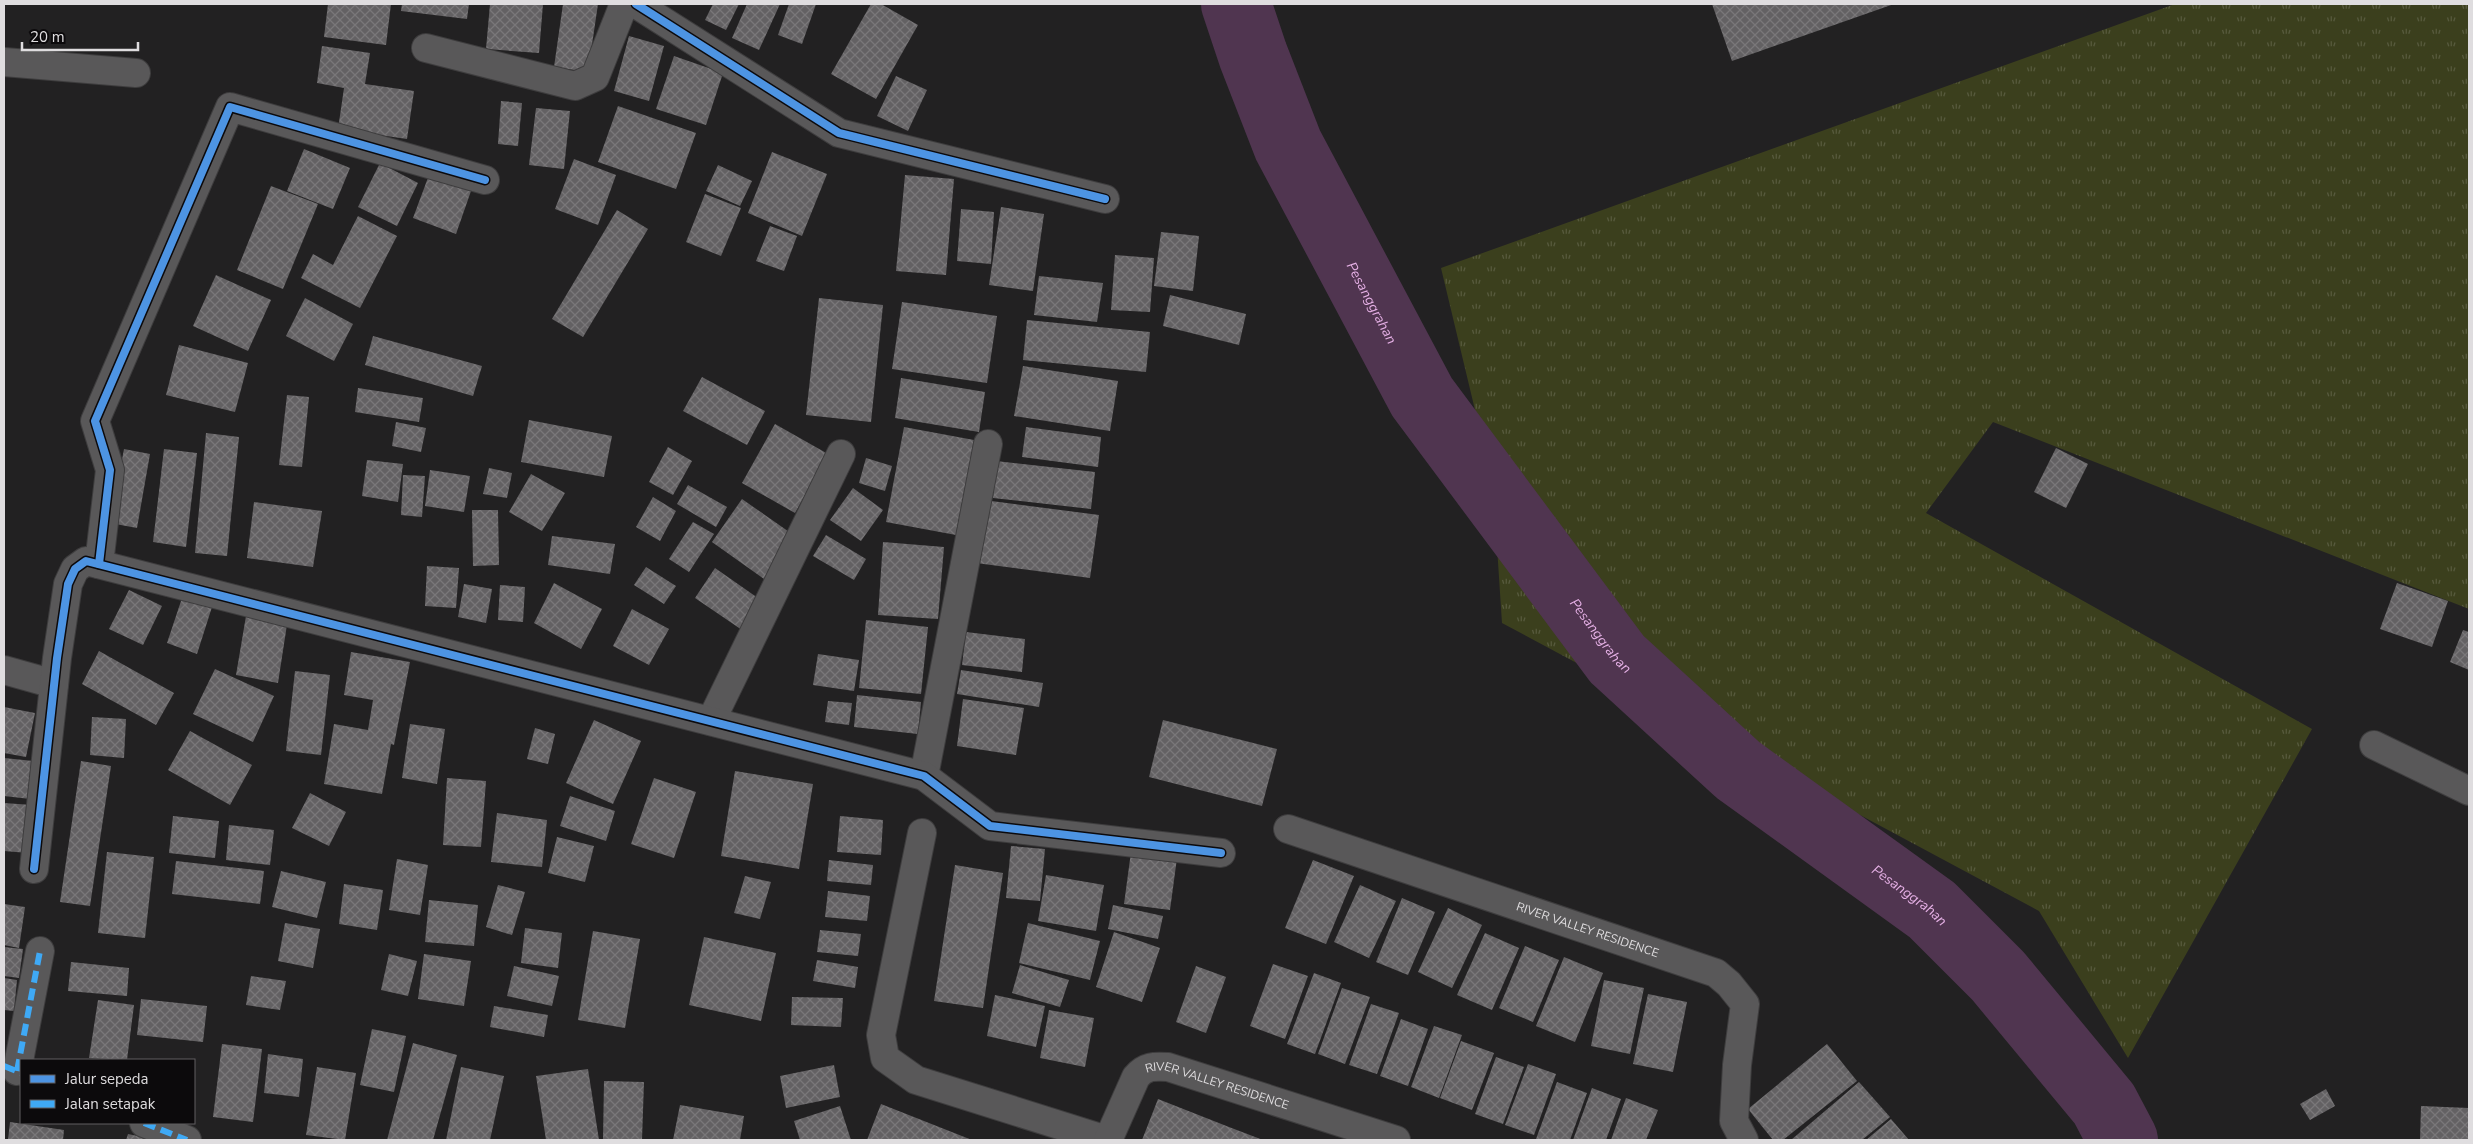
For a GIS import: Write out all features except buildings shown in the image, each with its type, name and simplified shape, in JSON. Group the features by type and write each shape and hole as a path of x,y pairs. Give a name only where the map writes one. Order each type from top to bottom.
{"street":[{"path":"426,48 575,86 596,77 624,4"},
{"path":"636,4 839,133 1106,199"},
{"path":"4,62 136,73"},
{"path":"99,564 110,470 96,421 230,106 485,180"},
{"path":"924,776 988,444"},
{"path":"711,721 842,454"},
{"path":"34,869 54,684 68,584 75,569 86,561 924,776 990,826 1220,853"},
{"path":"4,670 54,684"},
{"path":"2374,745 2469,791"},
{"name":"RIVER VALLEY RESIDENCE","path":"1288,829 1716,973 1729,984 1745,1004 1737,1065 1734,1122 1744,1140"},
{"path":"922,833 881,1035 885,1058 916,1080 1108,1140"},
{"path":"14,1070 40,951"},
{"name":"RIVER VALLEY RESIDENCE","path":"1108,1140 1136,1078 1142,1070 1154,1066 1168,1068 1396,1140"},
{"path":"147,1124 187,1140"}],"green space":[{"path":"2175,4 2469,4 2469,609 1993,422 1926,513 2312,729 2128,1058 2039,911 1502,623 1493,485 1441,268"}],"waterway":[{"name":"Pesanggrahan","path":"1236,4 1253,55 1288,145 1422,397 1617,659 1738,770 1932,910 1998,976 2104,1104 2123,1140"}],"marked path":[{"path":"17,1071 40,951"},
{"path":"4,1066 20,1073"},
{"path":"147,1124 187,1140"}],"cycle path":[{"path":"636,4 839,133 1105,199"},
{"path":"99,564 110,470 95,421 230,107 485,180"},
{"path":"34,869 57,658 68,584 75,569 86,561 924,776 990,826 1221,853"}]}
